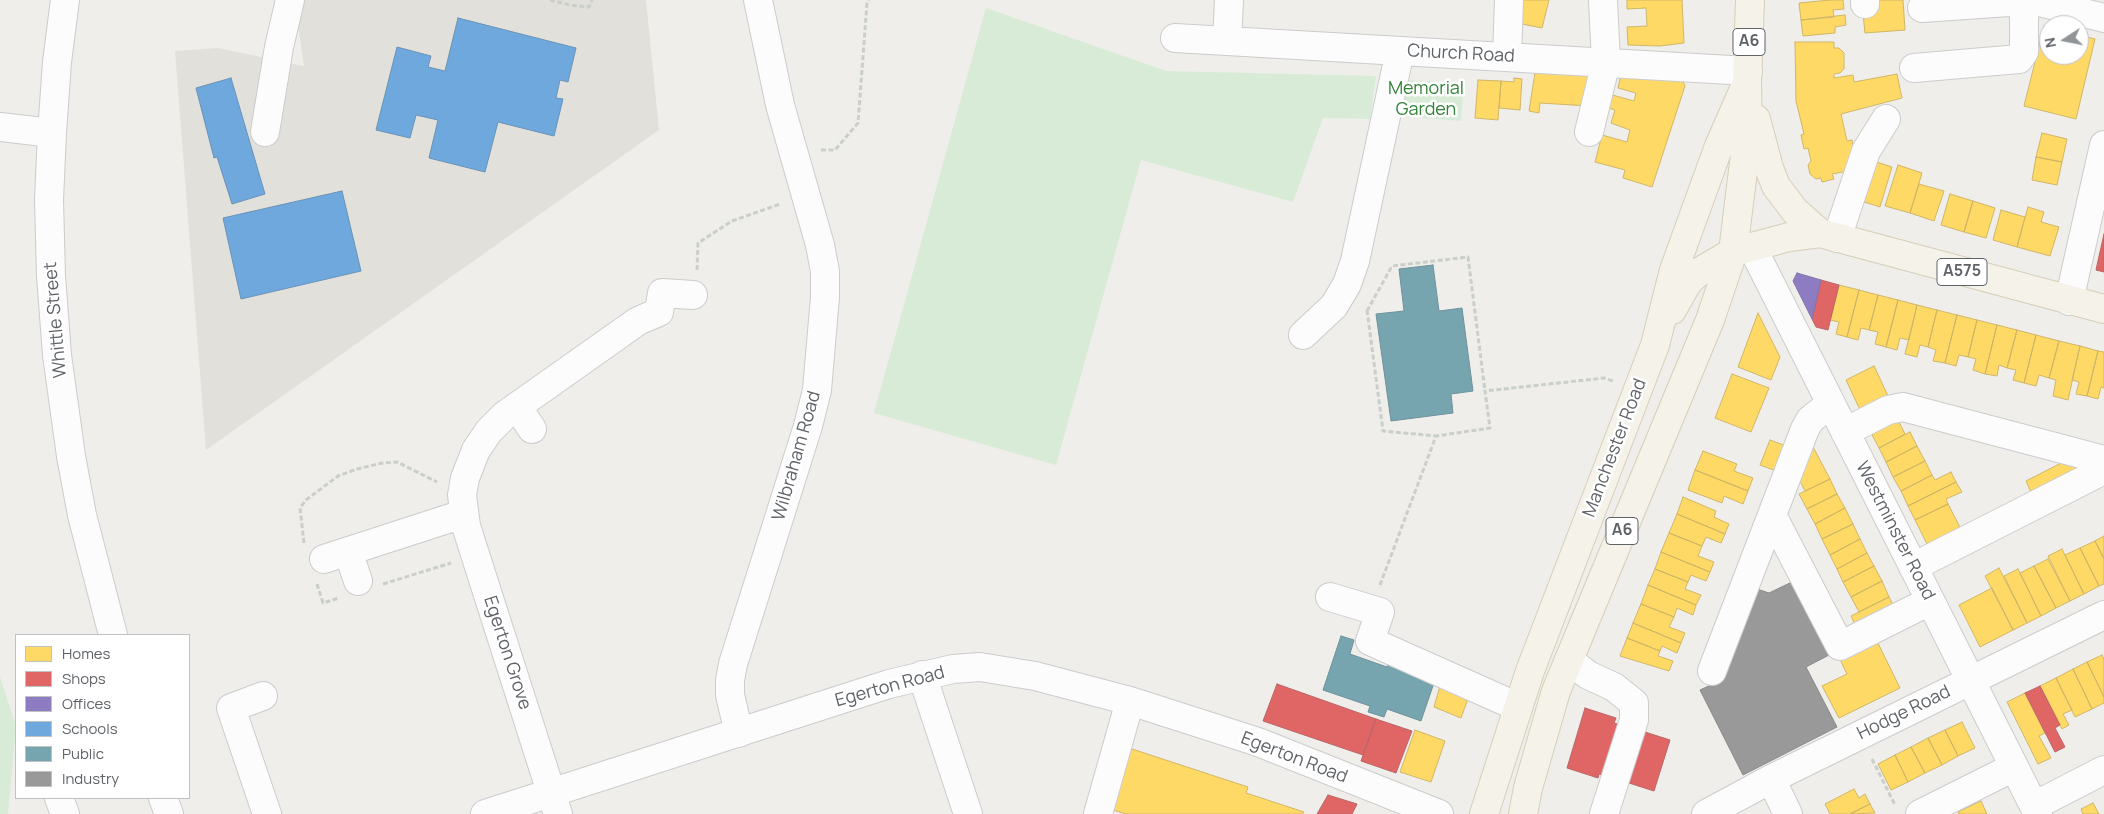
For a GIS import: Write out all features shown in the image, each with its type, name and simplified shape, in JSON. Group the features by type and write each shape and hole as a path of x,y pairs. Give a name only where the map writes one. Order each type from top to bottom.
{"main road":[{"name":"Manchester Road","path":"1523,814 1528,788 1556,691 1710,320 1743,249 1750,0"},
{"name":"Manchester Road","path":"1484,814 1530,671 1655,345 1674,270 1718,146 1747,77"},
{"name":"A575","path":"1747,77 1769,168 1776,186 1795,211 1828,235"},
{"name":"A575","path":"1655,345 1680,293 1699,272 1743,249 1788,237 1828,235 2104,310"}],"street":[{"name":"Whittle Street","path":"65,0 57,62 52,133 49,200 51,276 57,355 70,456 82,514 113,634"},
{"path":"265,132 279,47 290,0"},
{"name":"Wilbraham Road","path":"739,733 730,695 733,664 808,426 817,390 825,297 820,245 780,105 758,0"},
{"path":"1227,41 1229,0"},
{"path":"1507,57 1509,0"},
{"path":"1589,132 1606,62 1603,0"},
{"path":"1914,68 2019,59 2024,52 2024,1"},
{"path":"1922,8 2024,1 2039,2 2104,18"},
{"name":"Church Road","path":"1175,38 1606,62 1747,77"},
{"path":"1303,335 1334,306 1346,284 1355,261 1400,51"},
{"path":"1828,235 1866,151 1886,118"},
{"path":"0,127 52,133"},
{"path":"2069,301 2101,173 2104,145"},
{"name":"Westminster Road","path":"1743,249 1845,432 2036,810"},
{"name":"Egerton Grove","path":"554,803 466,526 462,494 465,478 476,450 489,431 505,415 638,321 659,312 662,293 693,295"},
{"path":"1712,671 1805,429 1810,420 1830,404"},
{"path":"517,407 532,429"},
{"path":"1845,432 1888,410 1903,408 2104,460"},
{"path":"1913,567 2104,470"},
{"path":"358,581 336,555 463,514"},
{"path":"1772,515 1840,646 1930,601"},
{"path":"1330,597 1380,612 1370,641 1518,707"},
{"name":"Hodge Road","path":"1706,814 1970,680 2104,615"},
{"path":"1569,660 1588,675 1614,686 1634,703 1634,720 1604,814"},
{"name":"Egerton Road","path":"485,814 554,803 739,733 922,675 953,669 980,668 1011,671 1130,701 1258,742 1439,814"},
{"path":"922,675 968,814"},
{"path":"263,696 231,708 267,814"},
{"path":"1098,814 1130,701"},
{"path":"1908,810 2014,766"},
{"path":"2036,810 2104,770"},
{"path":"1771,780 1788,814"},
{"path":"59,799 65,814"},
{"path":"163,799 169,814"}],"path":[{"path":"550,0 589,7 592,0"},
{"path":"793,149 835,150 858,123 867,3 869,0"},
{"path":"693,295 696,281 698,242 732,221 807,196"},
{"path":"1468,257 1485,390 1490,428 1436,436 1383,431 1367,311 1392,266 1468,257"},
{"path":"1338,298 1367,311"},
{"path":"1485,390 1604,378 1637,390"},
{"path":"1371,609 1436,436"},
{"path":"1860,735 1908,810"}],"shaded area":[{"path":"302,0 646,0 659,130 206,450 175,51 218,48 304,66 297,19"}],"green space":[{"path":"986,8 1166,71 1376,76 1370,119 1323,118 1293,202 1141,160 1056,465 874,413"},
{"name":"Memorial Garden","path":"1405,80 1464,83 1461,121 1398,116"},
{"path":"0,677 15,723 15,737 8,814 0,814"}],"building: Homes":[{"path":"1513,0 1549,0 1542,28 1512,22"},
{"path":"1627,0 1682,0 1684,43 1660,46 1628,45 1627,27 1647,26 1646,8 1627,9"},
{"path":"1843,0 1844,9 1833,10 1834,17 1801,20 1799,3"},
{"path":"1871,0 1903,0 1905,30 1865,33 1863,14"},
{"path":"1845,15 1846,25 1835,27 1835,33 1803,36 1801,20"},
{"path":"2089,38 2095,39 2089,64"},
{"path":"1795,42 1834,42 1834,48 1839,48 1844,53 1844,69 1840,73 1834,74 1834,78 1853,75 1854,82 1897,74 1902,98 1841,114 1847,141 1852,140 1855,155 1853,170 1832,174 1834,179 1822,182 1821,178 1816,179 1810,174 1808,165 1811,161 1808,148 1804,149 1801,135 1804,134 1796,101"},
{"path":"2039,46 2039,65 2089,65 2076,119 2024,106"},
{"path":"1535,73 1597,76 1589,106 1540,103 1539,113 1529,111"},
{"path":"1621,75 1682,79 1685,86 1652,187 1623,178 1625,170 1595,162 1602,135 1627,142 1630,130 1611,123 1615,110 1605,107 1609,94 1634,101 1636,93 1618,88"},
{"path":"1514,78 1522,79 1520,110 1499,108 1501,81 1514,82"},
{"path":"1478,80 1501,81 1498,120 1475,118"},
{"path":"2042,133 2067,139 2062,162 2036,157"},
{"path":"2036,157 2062,162 2057,185 2032,180"},
{"path":"1871,160 1892,167 1880,207 1858,200"},
{"path":"1898,165 1922,173 1910,213 1885,206"},
{"path":"1919,184 1944,191 1934,221 1910,213"},
{"path":"1950,194 1973,201 1964,232 1941,225"},
{"path":"1973,201 1995,208 1986,238 1964,232"},
{"path":"2028,207 2044,212 2041,222 2059,227 2050,256 2017,247"},
{"path":"2001,210 2025,217 2017,247 1993,240"},
{"path":"1839,285 1859,290 1847,337 1836,334 1839,322 1830,320"},
{"path":"1859,290 1878,295 1869,330 1861,328 1858,340 1847,337"},
{"path":"1878,295 1898,300 1886,347 1875,344 1878,332 1869,330"},
{"path":"1898,300 1917,305 1909,340 1900,338 1897,350 1886,347"},
{"path":"1917,305 1937,310 1928,347 1920,345 1917,357 1905,354"},
{"path":"1937,310 1957,315 1945,363 1933,361 1936,350 1928,347"},
{"path":"1758,313 1780,357 1771,380 1738,367"},
{"path":"1957,315 1977,320 1968,357 1959,355 1956,366 1945,363"},
{"path":"1977,320 1997,325 1985,374 1973,370 1976,359 1968,357"},
{"path":"1997,325 2017,330 2007,368 1999,365 1997,376 1985,374"},
{"path":"2017,330 2036,335 2024,383 2013,380 2016,370 2007,368"},
{"path":"2036,335 2059,341 2049,378 2039,375 2036,386 2024,383"},
{"path":"2059,341 2080,346 2068,400 2053,396 2056,380 2049,378"},
{"path":"2080,346 2098,351 2087,396 2076,394 2079,382 2072,380"},
{"path":"2098,351 2104,352 2104,388 2101,387 2098,399 2087,396"},
{"path":"1874,366 1889,398 1861,412 1846,380"},
{"path":"1732,374 1769,388 1751,432 1715,418"},
{"path":"1896,416 1905,434 1879,448 1869,429"},
{"path":"1910,432 1917,446 1886,462 1879,448"},
{"path":"1770,440 1789,447 1779,472 1760,465"},
{"path":"1812,445 1830,479 1805,491 1798,477"},
{"path":"1917,446 1925,461 1893,477 1886,462"},
{"path":"1703,451 1737,464 1734,471 1753,478 1748,491 1695,470"},
{"path":"1925,461 1932,475 1901,491 1893,477"},
{"path":"2065,461 2087,469 2033,497 2026,481"},
{"path":"1695,470 1748,491 1743,504 1724,496 1722,503 1688,490"},
{"path":"1951,472 1956,482 1908,506 1901,491 1932,475 1935,480"},
{"path":"1830,479 1837,494 1807,509 1799,494"},
{"path":"1956,482 1962,492 1946,499 1948,504 1915,520 1908,506"},
{"path":"1837,494 1845,508 1815,524 1807,509"},
{"path":"1683,497 1716,511 1714,517 1729,524 1725,534 1677,514"},
{"path":"1948,504 1963,533 1930,550 1915,520"},
{"path":"1845,508 1853,524 1822,539 1815,524"},
{"path":"1677,514 1725,534 1721,543 1706,537 1702,546 1669,533"},
{"path":"1853,524 1860,539 1830,555 1822,539"},
{"path":"1669,533 1702,546 1698,556 1714,562 1710,572 1661,552"},
{"path":"2104,536 2104,559 2095,541"},
{"path":"1860,539 1867,553 1837,569 1830,555"},
{"path":"2095,541 2104,559 2104,584 2099,586 2080,548"},
{"path":"2080,548 2099,586 2084,594 2065,555"},
{"path":"2062,549 2084,594 2070,601 2048,556"},
{"path":"1661,552 1710,572 1706,581 1691,575 1688,582 1655,569"},
{"path":"1867,553 1874,566 1843,582 1837,569"},
{"path":"2048,559 2070,601 2056,608 2034,566"},
{"path":"1874,566 1882,581 1851,597 1843,582"},
{"path":"2034,566 2056,608 2041,616 2020,573"},
{"path":"1999,568 2027,623 2013,630 1985,576"},
{"path":"1655,569 1688,582 1685,589 1701,595 1696,605 1648,585"},
{"path":"2018,569 2041,616 2027,623 2004,576"},
{"path":"1882,581 1889,597 1859,612 1851,597"},
{"path":"1648,585 1696,605 1693,615 1677,608 1674,617 1641,604"},
{"path":"1992,588 2013,630 1980,647 1959,605"},
{"path":"1889,597 1897,612 1858,631 1851,616"},
{"path":"1641,604 1674,617 1669,627 1685,633 1681,643 1633,623"},
{"path":"1633,623 1681,643 1677,653 1662,646 1660,651 1627,638"},
{"path":"1874,635 1900,688 1839,718 1822,686 1847,674 1837,653"},
{"path":"1627,638 1660,651 1658,656 1673,661 1669,671 1620,656"},
{"path":"2102,655 2104,659 2104,697 2087,662"},
{"path":"2087,662 2104,697 2104,703 2092,709 2073,669"},
{"path":"2073,669 2092,709 2075,717 2056,678"},
{"path":"2056,678 2072,710 2063,714 2069,725 2062,729 2040,686"},
{"path":"1440,686 1469,696 1461,718 1434,707"},
{"path":"2025,693 2045,733 2039,736 2051,758 2038,764 2007,702"},
{"path":"1962,722 1975,748 1958,756 1945,730"},
{"path":"1415,730 1445,741 1431,782 1400,772"},
{"path":"1945,730 1958,756 1942,765 1928,738"},
{"path":"1928,738 1942,765 1925,773 1911,747"},
{"path":"1123,746 1248,787 1246,793 1304,812 1303,814 1126,814 1103,807"},
{"path":"1911,747 1925,773 1908,782 1895,755"},
{"path":"1895,755 1908,782 1891,790 1878,764"},
{"path":"1854,789 1859,798 1865,794 1870,804 1850,814 1830,814 1825,804"},
{"path":"1981,801 1987,814 1959,814 1958,812"},
{"path":"2093,803 2099,814 2083,814 2081,809"},
{"path":"1870,804 1875,813 1850,814"}],"building: Shops":[{"path":"2104,234 2104,272 2096,270"},
{"path":"1821,280 1839,285 1828,330 1816,327 1812,319"},
{"path":"1277,684 1376,719 1363,755 1263,721"},
{"path":"2040,686 2060,725 2055,728 2065,747 2055,752 2025,693"},
{"path":"1585,708 1616,718 1614,723 1645,732 1629,783 1599,774 1598,778 1567,768"},
{"path":"1376,719 1412,731 1396,773 1361,761"},
{"path":"1645,732 1670,740 1654,791 1629,783"},
{"path":"1328,795 1357,804 1352,814 1317,814"}],"building: Offices":[{"path":"1797,273 1821,280 1812,319 1793,281"}],"building: Schools":[{"path":"458,18 576,48 568,82 560,80 556,98 563,99 554,136 498,122 485,172 429,158 438,120 416,115 410,138 376,130 397,47 431,56 428,67 445,71"},
{"path":"231,78 265,194 232,204 217,157 214,158 196,88"},
{"path":"342,191 361,271 241,299 223,218"}],"building: Public":[{"path":"1433,265 1439,311 1462,308 1473,391 1451,394 1453,413 1391,421 1376,314 1404,311 1399,269"},
{"path":"1341,636 1354,640 1350,654 1387,667 1391,659 1437,674 1421,721 1387,709 1384,717 1368,712 1370,706 1323,690"}],"building: Industry":[{"path":"1792,582 1829,655 1806,667 1837,727 1743,775 1700,690 1713,684 1757,589 1769,593"}]}
